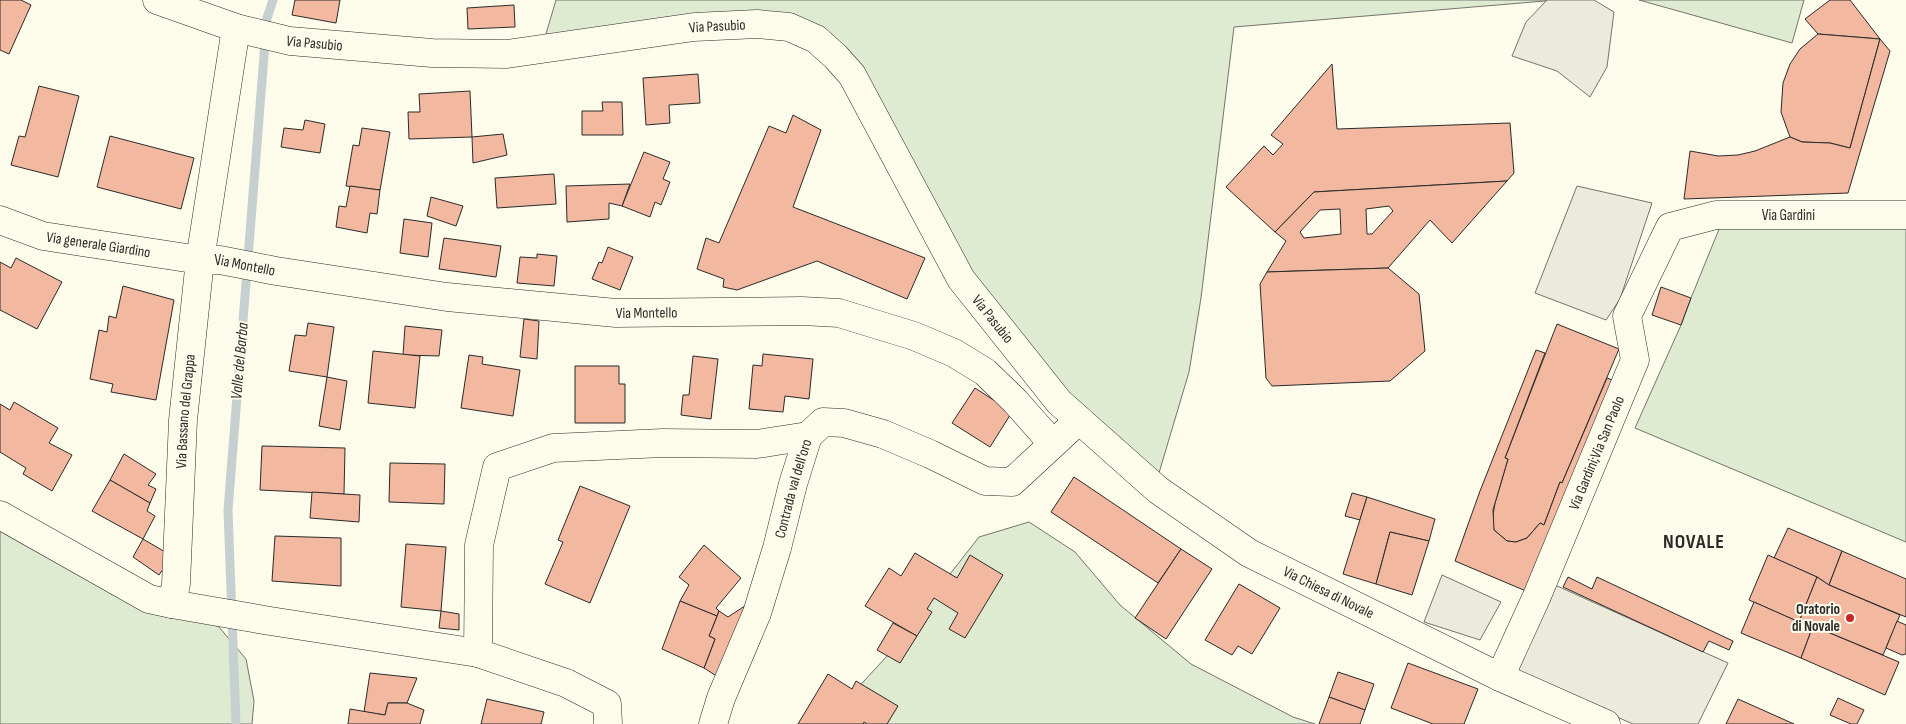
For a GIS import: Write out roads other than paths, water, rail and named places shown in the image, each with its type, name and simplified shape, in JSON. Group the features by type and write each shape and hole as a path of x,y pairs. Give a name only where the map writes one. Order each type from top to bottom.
{"street":[{"name":"Via Pasubio","path":"157,0 246,31 290,41 432,53 507,54 694,27 757,24 789,27 816,40 836,56 852,74 961,279 1059,402 1079,420"},
{"name":"Via Bassano del Grappa","path":"172,604 176,584 183,420 246,31"},
{"name":"Via Gardini","path":"1670,227 1716,215 1906,215"},
{"name":"Via generale Giardino","path":"0,220 43,236 210,260"},
{"name":"Via Gardini;Via San Paolo","path":"1500,677 1537,596 1635,360 1627,316 1670,227"},
{"name":"Via Montello","path":"210,260 446,297 616,313 802,311 839,314 914,336 954,353 985,372 1015,401 1053,444"},
{"name":"Contrada val dell'oro","path":"713,724 721,698 757,613 808,436 823,422 844,422 883,434 985,481 1012,482 1079,420"},
{"name":"Via Chiesa di Novale","path":"1079,420 1158,490 1249,553 1500,677 1606,724"},
{"path":"478,653 479,545 497,467 554,448 663,443 757,444 808,436"},
{"path":"0,515 149,599 270,621 478,653 566,683 607,704 608,724"}],"waterway":[{"name":"Valle del Barba","path":"236,724 228,510 267,18 273,0"}],"place":[{"name":"Oratorio di Novale","path":"1850,618"}],"district":[{"name":"NOVALE","path":"1694,542"}]}
